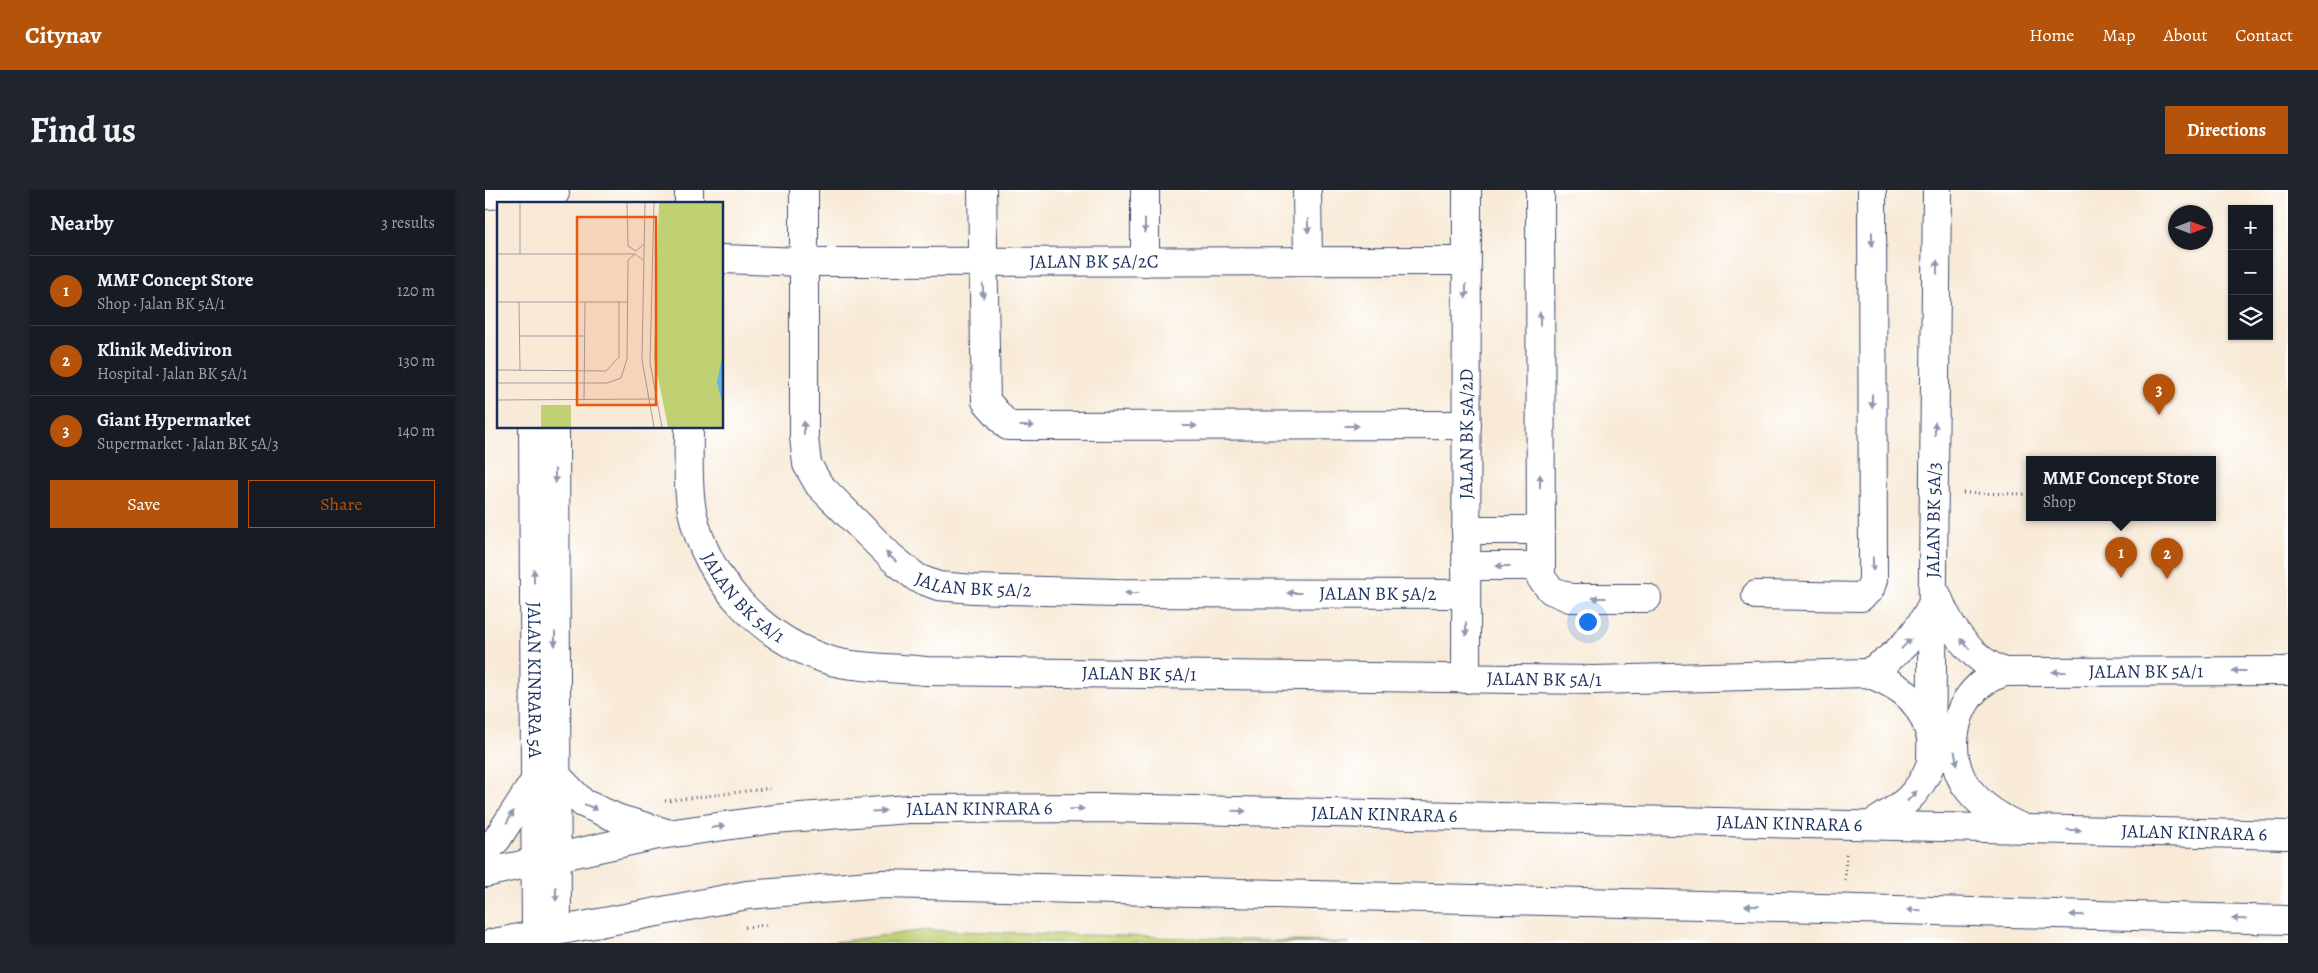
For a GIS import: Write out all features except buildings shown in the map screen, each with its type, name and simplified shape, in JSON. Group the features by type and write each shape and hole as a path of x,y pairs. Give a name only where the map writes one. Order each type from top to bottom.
{"street":[{"name":"JALAN BK 5A/2","path":"803,190 804,437 807,464 819,485 891,557 917,578 938,586 974,589 1115,593 1466,594"},
{"path":"982,190 985,401 1008,426 1467,426"},
{"path":"1145,190 1145,262"},
{"path":"1307,190 1308,262"},
{"name":"JALAN BK 5A/2D","path":"1466,679 1467,190"},
{"path":"1540,190 1541,578 1551,590 1570,598 1647,598"},
{"path":"1756,595 1861,597 1870,589 1873,580 1872,190"},
{"name":"JALAN BK 5A/3","path":"1859,824 1901,807 1916,794 1931,763 1937,190"},
{"path":"485,195 544,196"},
{"name":"JALAN BK 5A/2C","path":"724,259 803,262 1466,262"},
{"name":"JALAN KINRARA 5A","path":"533,429 545,778"},
{"name":"JALAN KINRARA 5A","path":"546,932 545,778 555,429"},
{"name":"JALAN BK 5A/1","path":"689,429 689,477 693,512 705,551 719,576 744,608 767,628 804,651 836,662 926,671 1466,679 1594,680 1867,673 1891,682 1909,696 1920,709 1927,722 1932,741"},
{"path":"1466,530 1540,530"},
{"path":"1466,566 1541,566"},
{"path":"1867,673 1882,665 1910,640 1923,622 1934,594"},
{"name":"JALAN BK 5A/1","path":"1934,594 1951,627 1977,658 1991,668 2004,672 2288,671"},
{"name":"JALAN BK 5A/1","path":"2004,672 1986,680 1969,698 1959,716 1954,734 1954,756 1968,789 1999,818 2025,829"},
{"path":"485,852 545,778 583,803 619,819 669,834"},
{"name":"JALAN KINRARA 6","path":"485,873 669,834 773,819 909,809 1107,808 2288,834"},
{"path":"493,943 747,895 883,884 2288,920"}],"path":[{"path":"1935,494 2026,494"},
{"path":"1844,909 1859,824"}],"green space":[{"path":"927,930 1350,943 826,943"}],"place":[{"name":"Giant Hypermarket","path":"2159,415"},
{"name":"MMF Concept Store","path":"2121,578"},
{"name":"Klinik Mediviron","path":"2167,579"}]}
